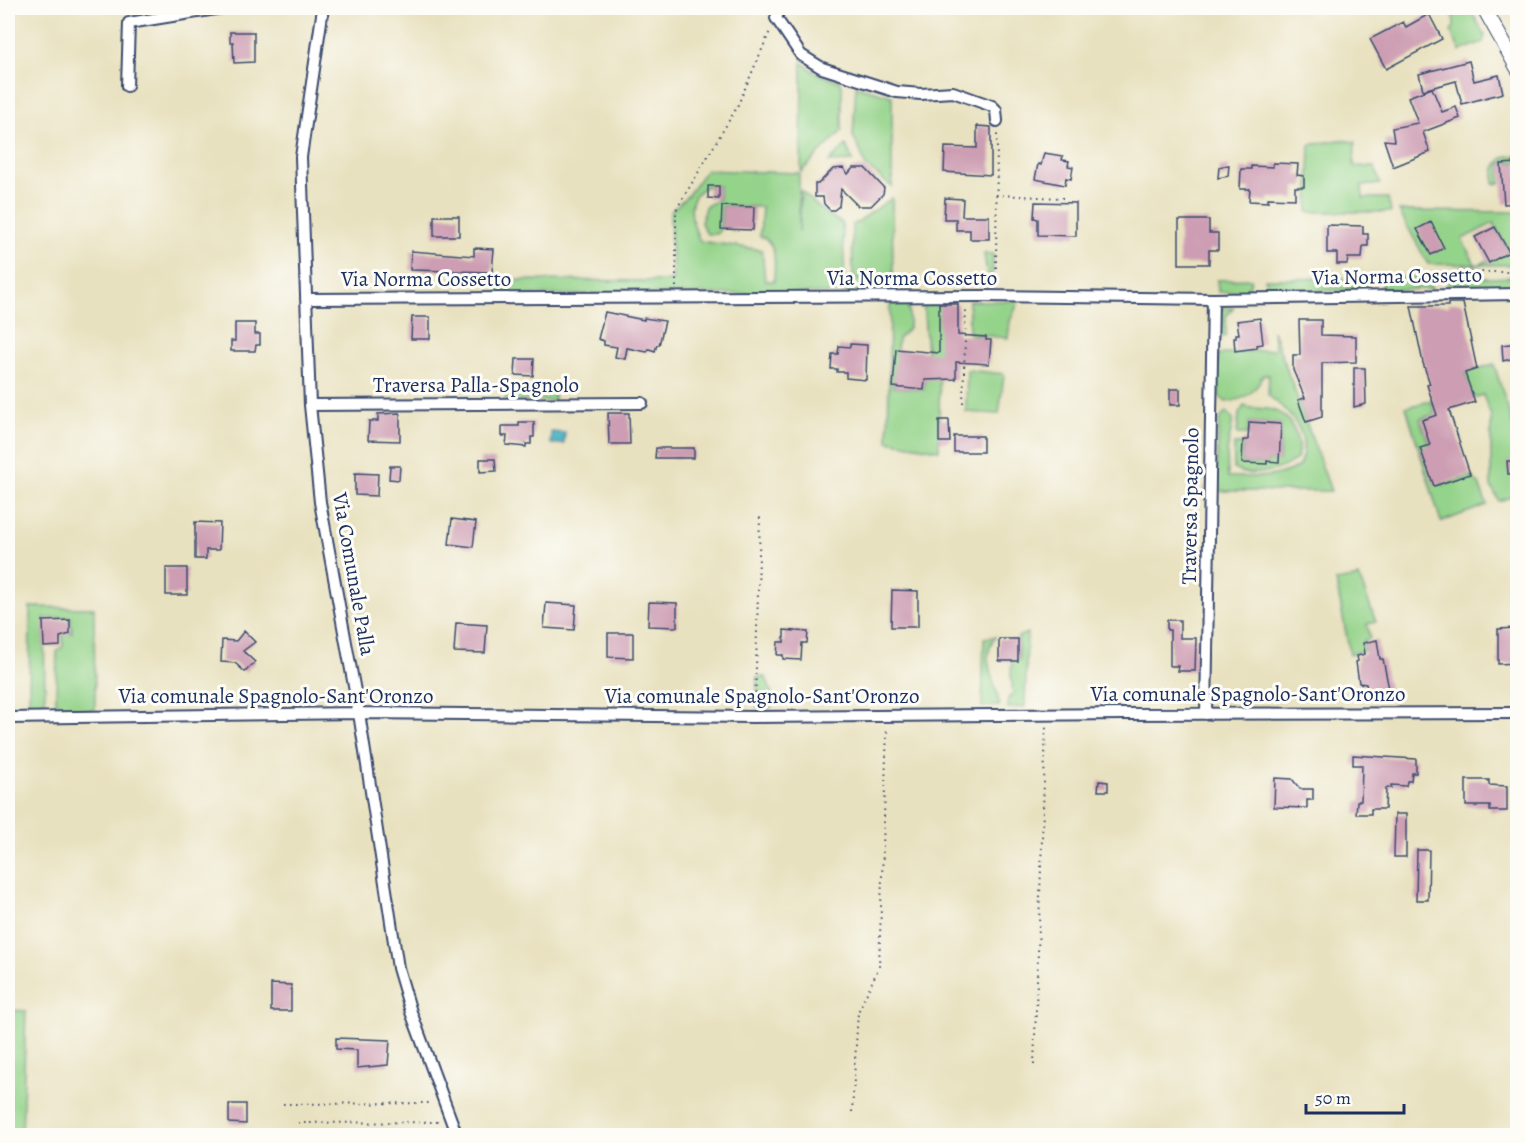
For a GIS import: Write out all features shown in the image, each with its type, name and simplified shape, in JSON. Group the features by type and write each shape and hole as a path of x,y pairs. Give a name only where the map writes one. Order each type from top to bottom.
{"street":[{"path":"127,86 129,23 222,8"},
{"name":"Via Comunale Palla","path":"323,8 301,157 310,405 320,502 358,713 398,968 411,1012 456,1136"},
{"path":"1484,8 1518,69"},
{"path":"778,13 801,55 822,68 897,92 921,94 952,92 992,106 996,110 997,121"},
{"name":"Via Norma Cossetto","path":"306,299 966,297 1212,299 1518,294"},
{"name":"Traversa Spagnolo","path":"1206,714 1212,299"},
{"name":"Traversa Palla-Spagnolo","path":"310,405 642,403"},
{"name":"Via comunale Spagnolo-Sant'Oronzo","path":"8,718 358,713 754,717 1518,713"}],"path":[{"path":"675,299 676,210 737,107 778,13"},
{"path":"996,268 997,121"},
{"path":"996,195 1063,198"},
{"path":"1443,295 1438,272 1518,272"},
{"path":"963,403 966,297"},
{"path":"754,717 760,518"},
{"path":"1034,1065 1046,714"},
{"path":"852,1112 858,1012 879,967 887,716"},
{"path":"283,1104 445,1103"},
{"path":"298,1123 452,1122"}],"green space":[{"path":"1453,8 1469,8 1485,35 1483,42 1460,51 1451,32 1454,27"},
{"path":"802,62 816,73 839,81 842,85 842,131 801,172"},
{"path":"856,86 892,96 892,187 865,165 853,136"},
{"path":"1340,140 1355,142 1354,166 1375,167 1380,184 1362,186 1363,198 1388,198 1391,212 1308,212 1310,145"},
{"path":"846,145 853,161 829,162"},
{"path":"1508,156 1517,156 1517,162 1500,163 1500,183 1494,184 1496,167 1500,160"},
{"path":"706,170 799,173 799,232 801,191 826,214 842,223 845,279 831,280 895,279 894,293 499,295 497,280 673,281 670,212 688,195","holes":["708,186 719,186 719,199 705,207 701,223 707,234 716,234 721,229 722,206 762,207 760,236 766,239 773,249 774,281 765,281 762,250 700,241 692,218 692,203 700,190"]},
{"path":"892,198 893,278 853,279 852,226"},
{"path":"1399,211 1517,212 1517,265 1479,265 1508,250 1494,223 1462,239 1475,265 1428,264"},
{"path":"984,254 993,254 992,277 987,274"},
{"path":"1426,277 1432,289 1383,290 1381,278"},
{"path":"1517,277 1517,288 1448,290 1448,282 1451,279"},
{"path":"1369,278 1369,290 1269,291 1265,279"},
{"path":"1251,279 1248,292 1218,292 1217,280"},
{"path":"940,300 939,450 888,441 890,303 909,302 909,328 898,339 893,387 924,390 927,352 923,301"},
{"path":"969,301 1019,301 1010,321 1008,338 969,334"},
{"path":"1221,308 1233,308 1226,316 1226,336 1219,338"},
{"path":"1273,331 1331,491 1216,491 1219,420 1226,412 1233,419 1227,452 1228,477 1256,477 1282,473 1299,466 1303,455 1301,435 1292,417 1268,395 1269,375 1263,375 1257,387 1244,397 1226,402 1219,396 1218,355 1275,349"},
{"path":"1494,364 1517,438 1517,495 1499,501 1491,486 1491,416 1483,395 1473,398 1465,373"},
{"path":"967,370 1004,374 999,414 966,412"},
{"path":"550,388 554,393 554,401 505,400 506,391"},
{"path":"1431,401 1435,414 1420,419 1443,485 1471,476 1479,484 1487,505 1441,522 1406,407"},
{"path":"1244,406 1273,410 1286,418 1294,430 1298,444 1297,459 1283,467 1266,472 1249,473 1234,469 1234,444 1243,444 1242,463 1267,464 1267,461 1279,461 1281,424 1249,422 1248,434 1237,434 1239,414"},
{"path":"1359,577 1376,622 1367,624 1370,638 1363,641 1365,650 1350,654 1336,581"},
{"path":"30,607 94,608 95,710 59,710 56,701 57,652 63,646 63,633 72,633 71,617 44,618 45,709 29,709"},
{"path":"1027,633 1025,707 1008,708 1008,698 1013,695 1012,660 1019,660 1018,637"},
{"path":"995,637 988,655 999,706 982,707 984,638"},
{"path":"757,677 766,677 774,700 770,709 757,708"},
{"path":"8,1010 26,1011 22,1135 8,1135"}],"water":[{"path":"551,432 565,433 564,444 551,444"}],"building":[{"path":"1429,14 1442,39 1386,69 1370,39 1403,22 1406,27"},
{"path":"230,32 254,32 254,62 234,63"},
{"path":"1469,61 1474,81 1499,75 1503,93 1462,104 1456,81 1423,90 1419,74"},
{"path":"1432,88 1442,112 1456,107 1460,118 1423,132 1430,152 1393,167 1384,140 1394,141 1392,128 1418,123 1408,97"},
{"path":"977,126 991,127 991,175 944,172 945,147 977,148"},
{"path":"1044,153 1063,156 1062,160 1069,161 1068,166 1073,167 1071,179 1066,178 1065,185 1035,179 1038,164 1041,165"},
{"path":"1273,163 1298,164 1297,175 1304,176 1304,187 1295,187 1295,199 1268,198 1268,202 1249,201 1250,189 1240,189 1241,169 1251,169 1251,166 1273,167"},
{"path":"1518,163 1518,203 1504,204 1501,164"},
{"path":"1229,165 1228,176 1218,178 1219,167"},
{"path":"843,168 848,174 853,168 865,168 884,188 883,194 871,206 858,206 841,189 839,206 830,210 824,204 823,197 815,197 815,184 818,184 833,169"},
{"path":"708,186 719,186 719,199 708,198"},
{"path":"945,198 963,199 962,216 989,216 989,239 970,239 970,230 956,230 956,219 944,219"},
{"path":"1035,202 1076,203 1076,236 1038,235 1038,219 1034,218"},
{"path":"722,206 754,207 753,230 721,229"},
{"path":"434,216 459,216 459,236 434,236"},
{"path":"1179,220 1209,220 1209,233 1218,233 1218,250 1209,250 1209,264 1179,264"},
{"path":"1431,222 1444,248 1431,255 1417,229"},
{"path":"1327,225 1363,226 1363,234 1368,234 1368,246 1363,246 1362,258 1348,258 1347,264 1337,264 1337,253 1327,253"},
{"path":"1495,227 1509,252 1489,263 1475,237"},
{"path":"474,248 494,249 492,272 410,270 411,251 474,256"},
{"path":"1448,303 1463,303 1477,369 1465,373 1475,402 1449,410 1470,474 1434,486 1420,448 1430,445 1422,420 1437,415 1427,385 1430,384 1423,363 1411,306 1448,306"},
{"path":"939,304 958,304 958,335 986,337 986,340 991,340 989,364 956,362 956,379 925,380 924,390 893,387 896,349 939,353"},
{"path":"605,312 644,320 644,318 665,321 659,345 655,351 649,349 647,352 627,348 625,359 615,357 617,347 604,345 604,341 598,339"},
{"path":"412,317 430,317 430,339 411,339"},
{"path":"1260,318 1263,344 1257,345 1257,348 1235,351 1234,338 1236,334 1239,334 1237,321"},
{"path":"1299,320 1321,320 1321,335 1356,336 1356,362 1322,363 1322,417 1306,422 1298,400 1305,398 1293,370 1293,355 1300,355"},
{"path":"235,323 255,323 255,334 260,334 260,345 256,345 255,351 231,351 231,341 235,341"},
{"path":"1518,343 1518,357 1503,361 1502,345"},
{"path":"850,344 867,345 866,380 846,378 846,372 831,369 832,354 838,354 839,346 850,347"},
{"path":"516,359 534,359 533,376 515,375"},
{"path":"1354,368 1365,368 1366,404 1354,407"},
{"path":"1170,389 1180,389 1180,405 1170,405"},
{"path":"400,413 400,441 368,440 369,421 378,421 378,414"},
{"path":"608,413 629,413 630,444 609,444"},
{"path":"939,420 949,420 950,442 939,442"},
{"path":"519,422 534,422 534,437 531,437 531,444 526,444 526,447 506,445 507,436 502,436 502,426 519,426"},
{"path":"1249,422 1281,424 1279,462 1242,463 1243,440 1248,440"},
{"path":"954,436 983,436 983,452 954,452"},
{"path":"656,448 694,448 694,458 655,458"},
{"path":"480,459 495,459 496,471 480,472"},
{"path":"1507,461 1518,461 1518,474 1508,474"},
{"path":"390,466 400,466 399,480 389,479"},
{"path":"355,473 378,474 377,496 355,495"},
{"path":"452,519 476,522 473,547 449,544"},
{"path":"195,522 220,523 219,550 206,550 206,559 195,559"},
{"path":"166,568 187,568 187,595 166,595"},
{"path":"892,590 918,591 918,627 891,627"},
{"path":"649,602 677,603 677,627 648,626"},
{"path":"546,603 576,605 574,630 544,628"},
{"path":"70,620 70,634 60,637 60,646 44,647 43,621"},
{"path":"1167,620 1180,620 1180,638 1196,638 1195,671 1177,671 1178,666 1170,666 1170,630 1167,630"},
{"path":"456,623 487,625 485,653 454,652"},
{"path":"1518,628 1518,663 1498,664 1498,629"},
{"path":"784,630 808,632 807,643 802,643 801,660 783,659 783,655 777,655 778,642 784,642"},
{"path":"244,631 255,642 243,651 255,662 245,672 235,663 221,662 222,640 236,641"},
{"path":"608,633 633,633 633,658 608,657"},
{"path":"999,639 1018,639 1018,661 999,661"},
{"path":"1377,640 1389,689 1368,693 1366,684 1359,683 1357,656 1365,654 1363,643"},
{"path":"1353,755 1416,759 1416,773 1412,773 1411,781 1407,781 1406,786 1391,785 1391,788 1386,788 1385,809 1371,809 1371,814 1356,814 1357,801 1361,801 1362,765 1353,765"},
{"path":"1275,778 1292,779 1300,789 1313,789 1313,800 1307,800 1307,808 1274,807"},
{"path":"1466,780 1489,780 1489,785 1507,786 1507,811 1490,811 1490,806 1466,806"},
{"path":"1099,781 1108,782 1108,791 1098,791"},
{"path":"1395,814 1406,814 1406,857 1394,857"},
{"path":"1417,850 1429,850 1428,900 1416,900"},
{"path":"271,984 291,985 291,1011 271,1011"},
{"path":"336,1038 390,1040 388,1065 357,1068 357,1050 336,1049"},
{"path":"229,1104 246,1104 246,1124 229,1123"}]}
